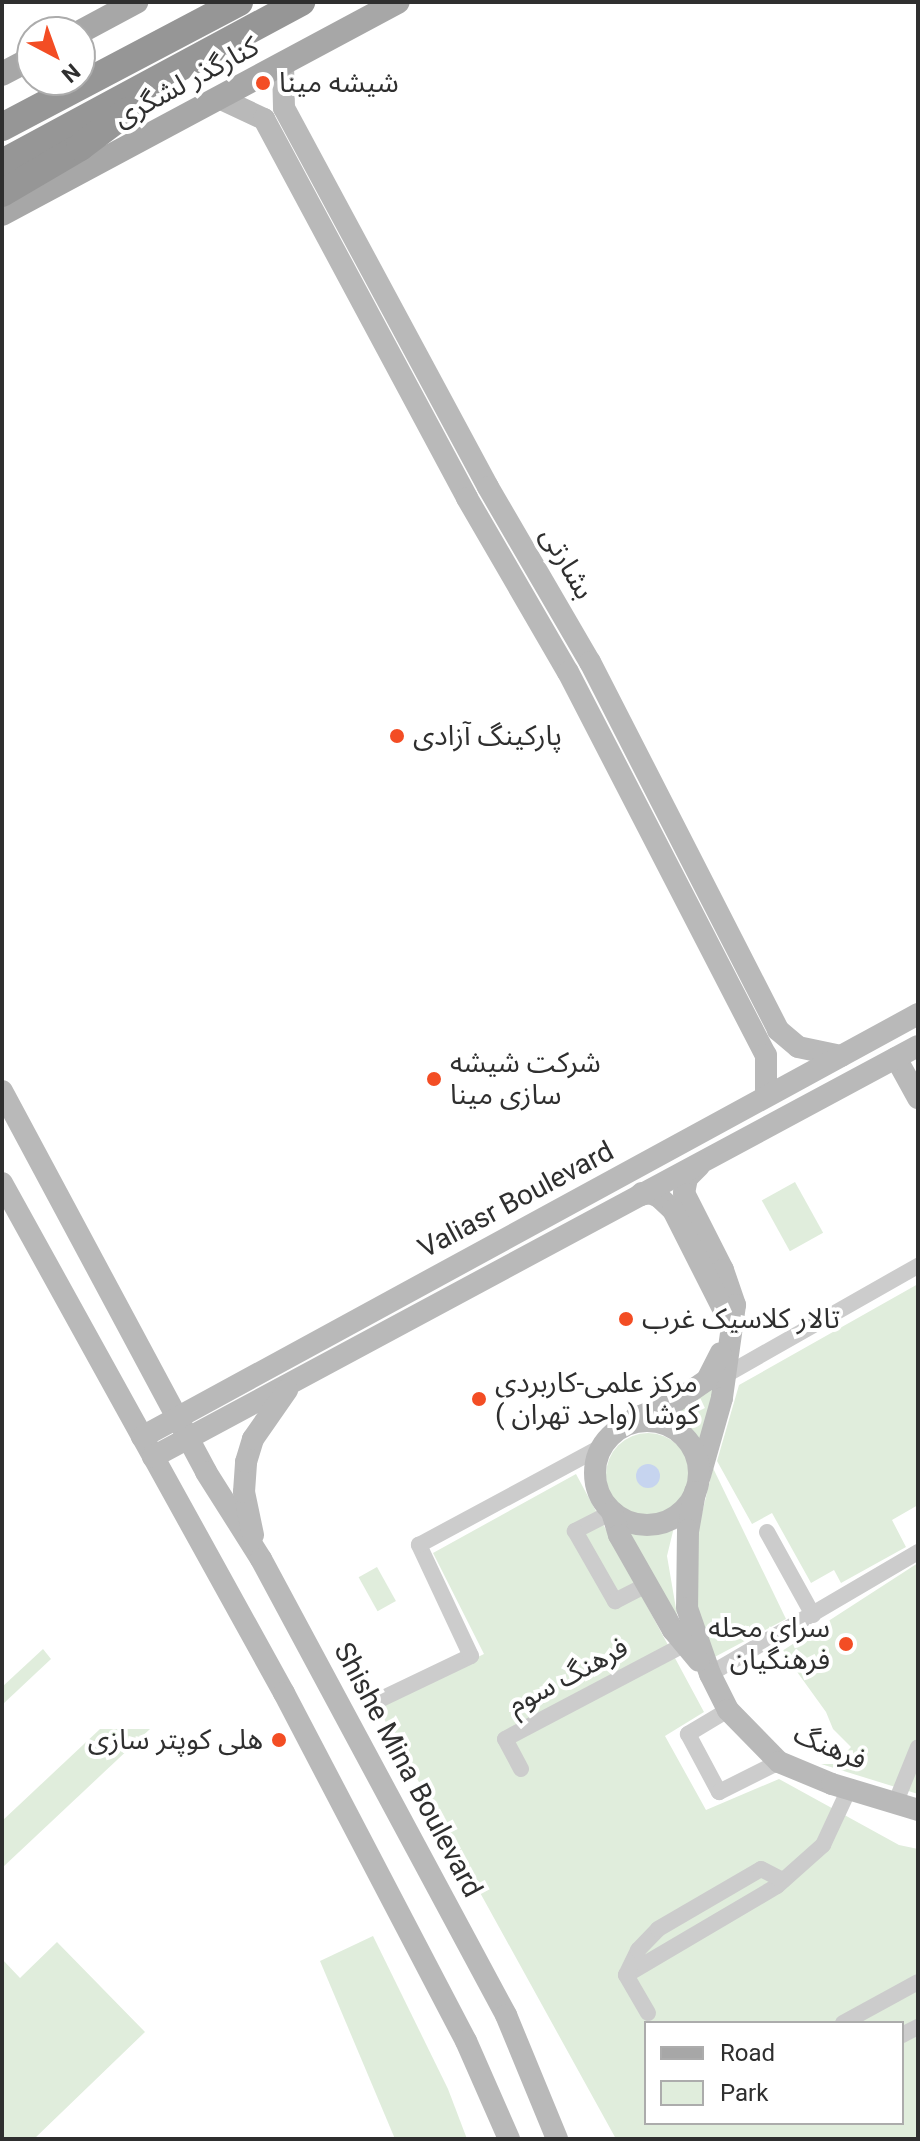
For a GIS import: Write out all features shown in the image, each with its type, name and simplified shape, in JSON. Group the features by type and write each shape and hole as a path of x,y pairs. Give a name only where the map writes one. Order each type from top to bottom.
{"highway":[{"path":"2,127 239,2"},
{"path":"2,163 301,2"},
{"path":"2,193 80,147 209,51"}],"main road":[{"path":"96,23 136,2"},
{"name":"کنارگذر لشگری","path":"2,214 398,2"},
{"name":"بشارتی","path":"283,64 284,108 488,487 590,662 778,1030 798,1047 841,1056"},
{"path":"219,98 264,119 271,108 284,108"},
{"name":"بشارتی","path":"264,119 467,498 568,672 766,1055 766,1096"},
{"path":"467,498 488,487"},
{"name":"Valiasr Boulevard","path":"148,1447 176,1418 918,1014"},
{"name":"Valiasr Boulevard","path":"148,1447 188,1438 918,1046"},
{"path":"896,1058 918,1098"},
{"path":"2,1091 176,1418"},
{"path":"678,1145 675,1158 678,1165 688,1170"},
{"path":"629,1173 642,1181 640,1195 650,1193 681,1206 687,1178 709,1158"},
{"path":"2,1183 284,1693 466,2041 509,2139"},
{"name":"فرهنگ","path":"681,1206 723,1270 735,1305 724,1376 688,1530 687,1608 710,1674 728,1710 779,1762 849,1789 918,1810"},
{"path":"601,1447 639,1415 672,1404 707,1380 731,1334"},
{"path":"261,1559 244,1492 246,1462 253,1439 292,1383"},
{"name":"Shishe Mina Boulevard","path":"176,1418 261,1559 506,2015 557,2139"},
{"path":"612,1512 642,1525 658,1524 674,1518 698,1484 696,1454 674,1428 657,1422 640,1421 624,1426"},
{"name":"فرهنگ","path":"601,1447 595,1464 595,1481 601,1498 612,1512 619,1535 647,1585 685,1644 710,1674"}],"street":[{"path":"724,1376 918,1266"},
{"path":"379,1700 471,1656 419,1545 601,1447"},
{"path":"612,1512 575,1531 615,1601 647,1585"},
{"path":"767,1532 813,1615"},
{"path":"710,1674 918,1552"},
{"name":"فرهنگ سوم","path":"521,1769 505,1739 685,1644"},
{"path":"728,1710 688,1734 719,1792 779,1762"},
{"path":"895,1804 918,1747"},
{"path":"626,1975 706,1931 783,1880 823,1845 849,1789"},
{"path":"626,1975 638,1950 658,1929 761,1869 783,1880"},
{"path":"626,1975 648,2013"},
{"path":"847,2021 918,1982"}],"green space":[{"path":"795,1182 823,1233 790,1251 762,1200"},
{"path":"918,1284 918,1505 892,1520 906,1547 841,1583 834,1570 811,1583 772,1513 752,1524 717,1461 739,1385"},
{"path":"719,1376 699,1448 697,1440 687,1429 667,1418 707,1389"},
{"path":"648,1433 664,1436 678,1445 687,1459 690,1475 687,1491 678,1505 664,1514 648,1517 632,1514 618,1505 609,1491 606,1475 609,1459 618,1445 632,1436"},
{"path":"713,1468 786,1619 709,1660 694,1605 696,1538"},
{"path":"576,1474 704,1712 665,1736 706,1810 779,1779 899,1845 918,1849 918,2139 616,2139 377,1706 484,1654 433,1553"},
{"path":"675,1523 667,1556 680,1632 622,1527 652,1534 667,1531"},
{"path":"918,1563 918,1794 821,1764 835,1764 851,1747 833,1729 826,1712 782,1651"},
{"path":"377,1567 396,1601 378,1611 359,1577"},
{"path":"43,1649 51,1659 2,1705 2,1687"},
{"path":"100,1729 150,1729 2,1868 2,1821"},
{"path":"373,1936 448,2089 467,2139 395,2139 320,1961"},
{"path":"57,1942 145,2032 34,2139 2,2139 2,1959 20,1978"}],"water":[{"path":"648,1464 659,1471 660,1476 653,1487 648,1488 637,1481 636,1476 643,1465"}],"place":[{"name":"شیشه مینا","path":"263,83"},
{"name":"پارکینگ آزادی","path":"397,736"},
{"name":"شرکت شیشه سازی مینا","path":"434,1079"},
{"name":"تالار کلاسیک غرب","path":"626,1319"},
{"name":"مرکز علمی-کاربردی کوشا (واحد تهران )","path":"479,1399"},
{"name":"سرای محله فرهنگیان","path":"846,1644"},
{"name":"هلی کوپتر سازی","path":"279,1740"}]}
